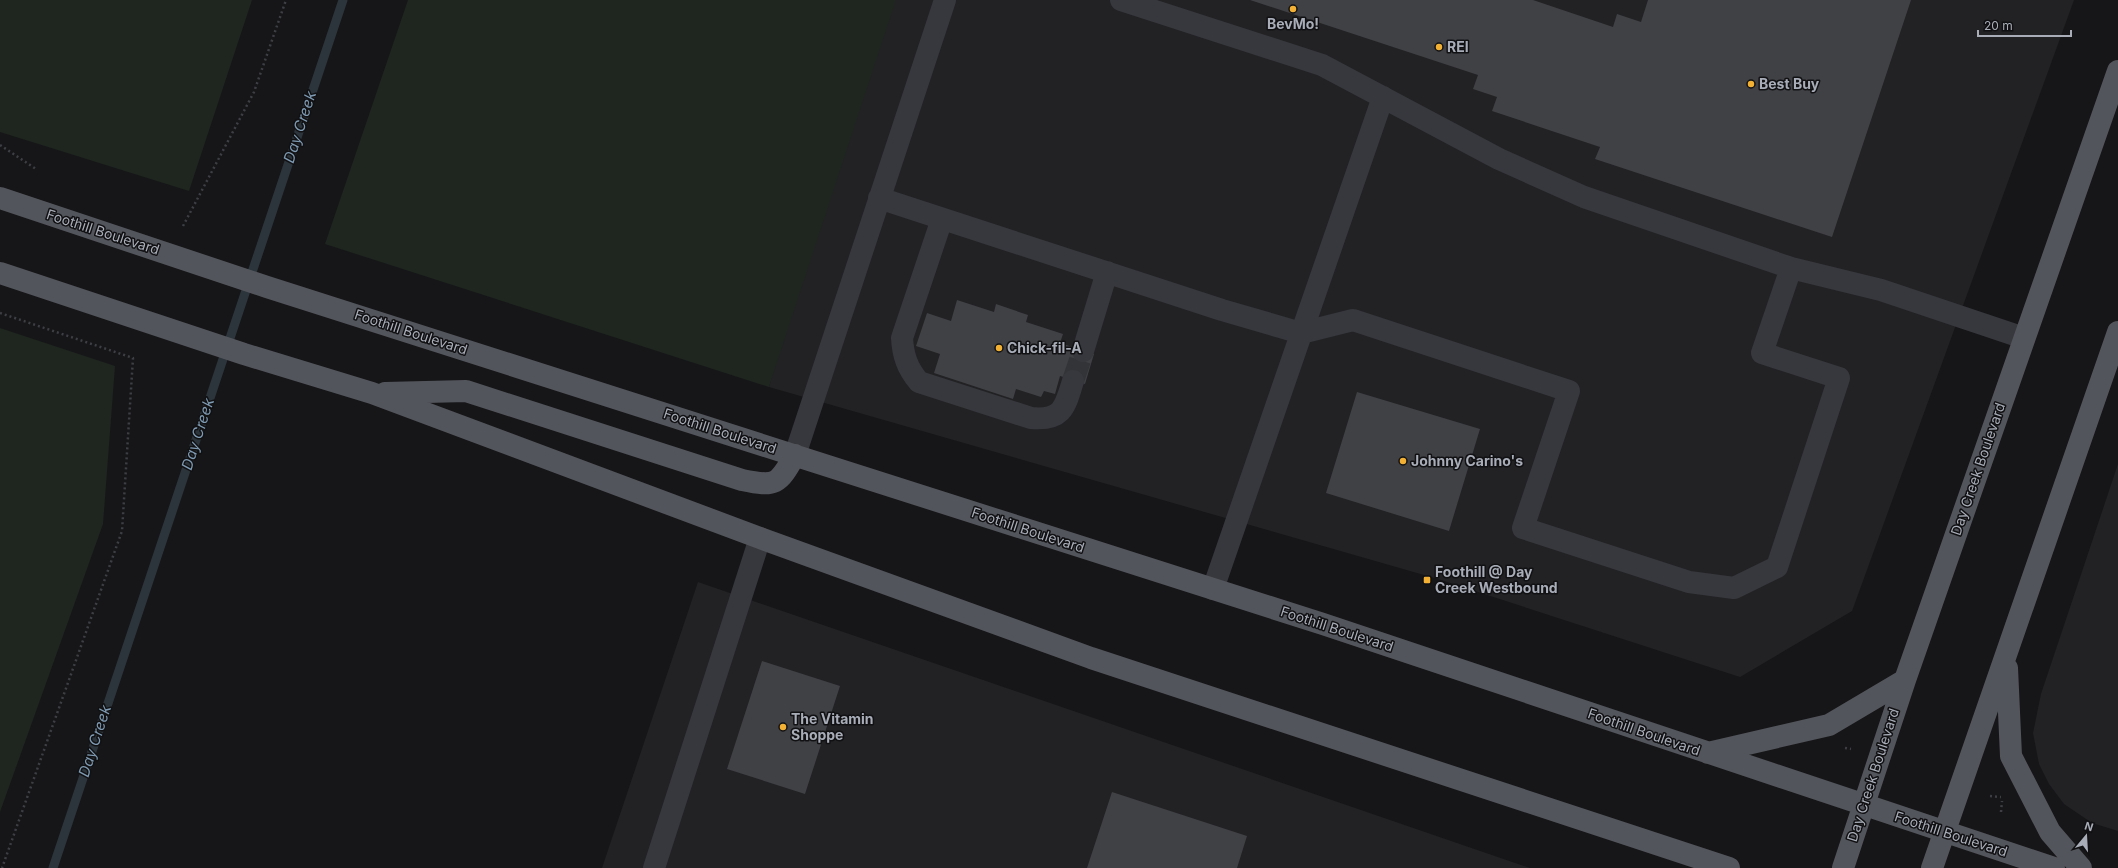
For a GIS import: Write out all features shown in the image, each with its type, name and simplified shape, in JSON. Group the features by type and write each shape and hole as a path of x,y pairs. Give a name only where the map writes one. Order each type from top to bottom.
{"main road":[{"name":"Day Creek Boulevard","path":"1843,868 1905,680 2118,72"},
{"name":"Foothill Boulevard","path":"0,198 268,287 1213,589 2054,868"},
{"path":"0,273 244,354 372,393 760,538 1097,660 1729,868"},
{"path":"1932,868 2118,332"},
{"path":"372,393 466,391 742,480 765,485 781,478 795,455"},
{"path":"2006,657 2011,756 2050,832 2081,868"},
{"path":"1708,753 1829,725 1905,680"}],"lane":[{"path":"795,455 944,0"},
{"path":"1121,0 1322,66 1499,159 1584,197 1790,268 1881,290 2024,338"},
{"path":"1213,589 1383,97"},
{"path":"879,198 1222,310 1301,333 1353,320 1569,391 1523,528 1689,582 1734,588 1777,567 1840,378 1762,353 1790,268"},
{"path":"942,219 902,338 903,353 910,371 919,382 1031,418 1044,419 1058,415 1066,404 1073,381"},
{"path":"1083,350 1107,272"},
{"path":"654,868 760,538"}],"path":[{"path":"183,226 254,92 286,0"},
{"path":"0,145 36,169"},
{"path":"0,313 133,358 122,531 2,868"},
{"path":"1990,796 2003,798 2006,796"},
{"path":"2001,812 2003,798"}],"shaded area":[{"path":"0,0 252,0 189,191 0,132"},
{"path":"408,0 896,0 769,387 325,244"},
{"path":"894,0 2074,0 1852,611 1740,677 1438,579 769,387 785,331"},
{"path":"0,328 115,366 103,524 0,812"},
{"path":"2118,464 2118,831 2092,823 2064,804 2049,784 2039,764 2033,733 2041,694"},
{"path":"698,582 1530,868 602,868"}],"building":[{"name":"Best Buy","path":"1250,0 1533,0 1613,27 1617,14 1641,22 1648,0 1911,0 1832,237 1595,159 1600,147 1492,111 1497,97 1473,89 1478,75"},
{"name":"Chick-fil-A","path":"957,300 994,312 996,304 1028,315 1026,322 1063,334 1060,343 1094,354 1085,384 1060,376 1055,394 1044,391 1041,397 1016,389 1013,399 934,373 940,354 916,346 927,313 951,321"},
{"name":"Johnny Carino's","path":"1357,392 1480,429 1449,531 1326,493"},
{"name":"The Vitamin Shoppe","path":"762,661 840,686 805,794 727,769"},
{"path":"1112,792 1247,836 1237,868 1087,868"}],"waterway":[{"name":"Day Creek","path":"53,868 343,0"}],"tunnel":[{"path":"1073,381 1083,351"}],"place":[{"name":"BevMo!","path":"1293,9"},
{"name":"REI","path":"1439,47"},
{"name":"Best Buy","path":"1751,84"},
{"name":"Chick-fil-A","path":"999,348"},
{"name":"Johnny Carino's","path":"1403,461"},
{"name":"Foothill @ Day Creek Westbound","path":"1427,580"},
{"name":"The Vitamin Shoppe","path":"783,727"}]}
